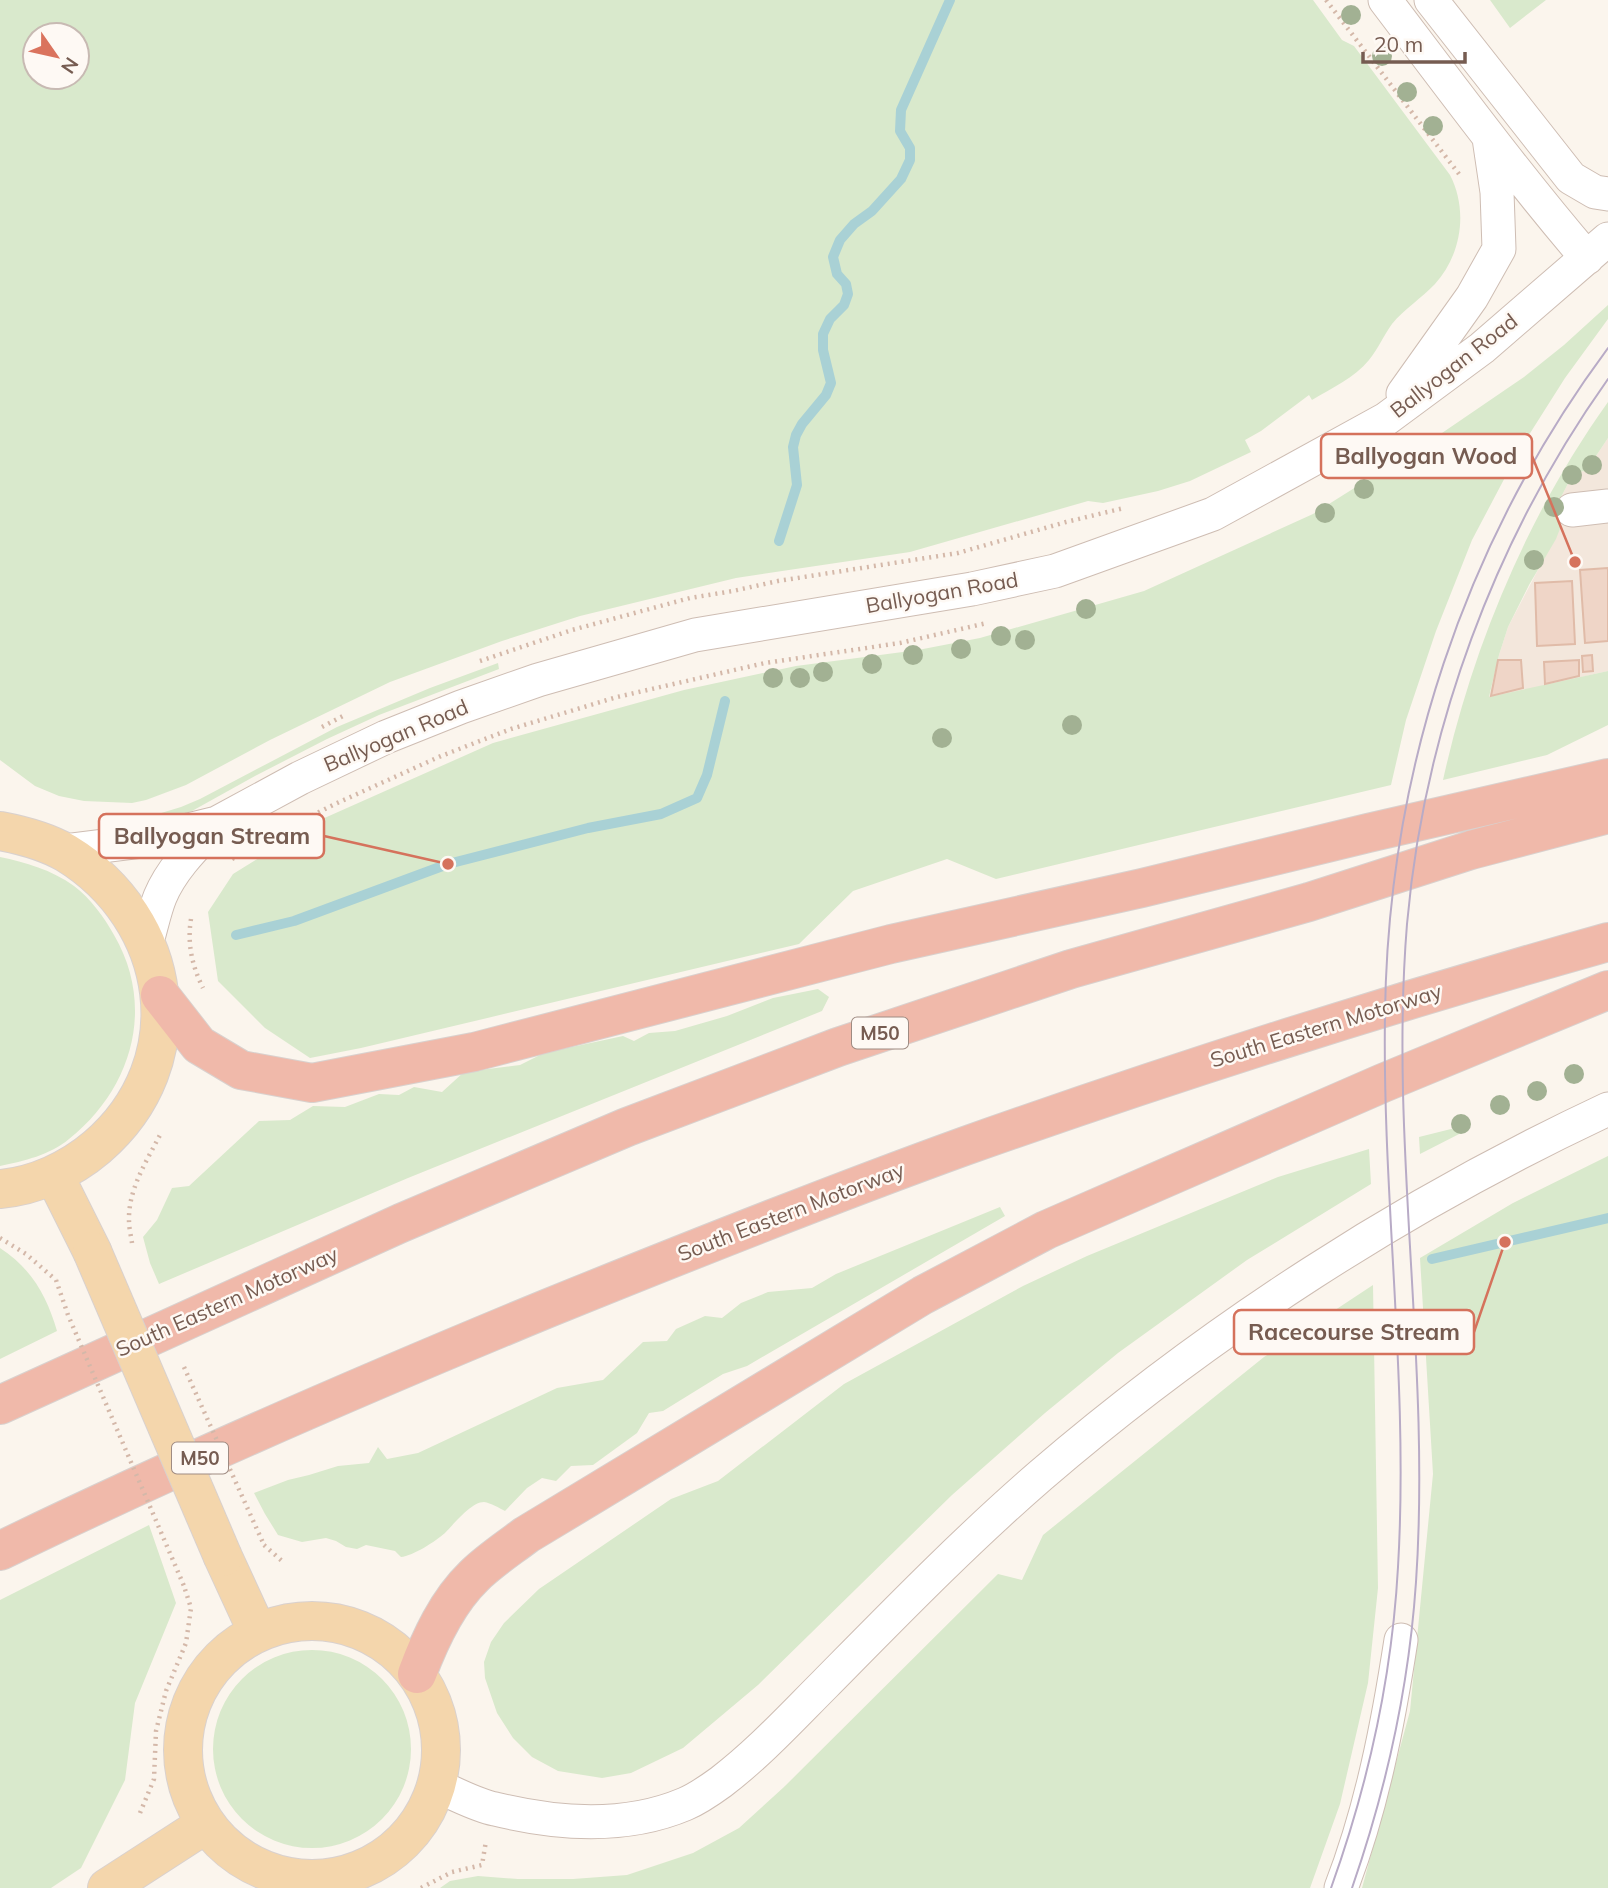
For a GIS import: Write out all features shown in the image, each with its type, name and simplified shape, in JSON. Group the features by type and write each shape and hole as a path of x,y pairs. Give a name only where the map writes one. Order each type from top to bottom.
{"highway":[{"path":"160,995 199,1045 241,1070 312,1083 474,1052 891,944 1608,778"},
{"name":"South Eastern Motorway","path":"0,1405 401,1223 628,1127 825,1052 1071,969 1309,902 1471,850 1608,814"},
{"name":"South Eastern Motorway","path":"0,1551 402,1368 793,1211 963,1147 1188,1069 1608,942"},
{"path":"417,1674 430,1639 452,1604 474,1576 526,1535 923,1295 1046,1230 1151,1183 1608,990"}],"main road":[{"path":"0,1189 29,1184 54,1175 86,1157 108,1137 128,1113 144,1087 157,1048 160,995 157,976 146,945 132,917 113,891 90,869 63,851 1,830"},
{"path":"54,1175 92,1251 258,1633"},
{"path":"330,1622 360,1630 388,1645 417,1674 431,1700 440,1729 441,1756 436,1786 428,1808 415,1829 391,1853 362,1870 325,1879 286,1877 263,1870 242,1859 222,1843 206,1824 193,1801 185,1775 183,1743 189,1711 202,1683 222,1659 258,1633 293,1623 330,1622"},
{"path":"107,1888 206,1824"}],"street":[{"path":"1385,0 1550,216 1598,249"},
{"path":"1432,0 1571,178 1595,192 1608,194"},
{"path":"1386,419 1472,297 1499,249 1497,192 1489,138"},
{"name":"Ballyogan Road","path":"63,851 143,841 217,822 386,737 461,706 538,680 695,635 972,589 1055,571 1213,514 1386,419 1482,348 1598,249"},
{"path":"1572,510 1608,506"},
{"name":"Ballyogan Road","path":"146,945 160,897 173,873 217,822"},
{"path":"436,1786 492,1809 555,1820 615,1821 639,1818 688,1803 750,1759 944,1565 1040,1476 1143,1393 1210,1343 1342,1253 1530,1146 1608,1109"},
{"path":"1341,1888 1380,1761 1401,1640"}],"path":[{"path":"1326,0 1461,177"},
{"path":"227,862 265,839 335,804 441,756 511,729 617,697 752,666 900,643 991,622"},
{"path":"193,907 189,929 191,954 206,994"},
{"path":"0,1238 26,1254 55,1280 191,1608 186,1643 166,1691 156,1731 154,1779 140,1813"},
{"path":"132,1243 135,1254"},
{"path":"184,1366 264,1545 282,1561"},
{"path":"421,1888 452,1872 482,1865 492,1809"}],"shaded area":[{"path":"1608,438 1608,671 1489,698 1508,627 1561,526 1560,499 1574,472 1586,471"}],"green space":[{"path":"0,0 1313,0 1342,40 1354,46 1450,175 1456,189 1459,231 1451,259 1435,284 1392,324 1369,360 1342,382 1312,400 1309,395 1245,440 1251,452 1190,481 1103,503 1088,501 910,552 736,578 580,616 390,682 270,740 186,785 146,800 132,803 84,801 59,796 35,786 0,760"},
{"path":"1490,0 1546,0 1510,28"},
{"path":"1608,305 1608,319 1565,378 1520,449 1472,540 1436,631 1406,720 1391,785 996,879 947,859 853,891 799,944 310,1058 265,1028 218,981 208,912 233,874 320,820 493,743 684,690 796,666 918,650 980,638 1144,591 1313,514 1442,433 1524,377"},
{"path":"1608,402 1608,438 1586,471 1574,472 1560,499 1561,526 1508,627 1489,697 1608,671 1608,725 1547,755 1443,780 1470,680 1507,582 1553,489"},
{"path":"498,663 499,669 379,715 327,739 192,811 148,823 148,817 200,799 337,727"},
{"path":"0,857 57,875 91,902 110,928 127,962 134,990 135,1018 131,1045 122,1071 109,1096 91,1119 54,1149 0,1166"},
{"path":"818,989 829,997 822,1011 408,1178 159,1284 143,1237 157,1220 172,1188 189,1186 259,1121 290,1120 313,1106 345,1107 379,1094 399,1095 414,1087 442,1092 464,1072 520,1065 544,1053 623,1036 634,1041 649,1033 675,1031 727,1016 773,998"},
{"path":"1451,1129 1465,1131 1420,1154 1419,1137"},
{"path":"1369,1149 1371,1184 1247,1260 1118,1353 952,1495 758,1685 683,1748 631,1773 602,1778 558,1771 532,1757 513,1738 497,1713 485,1678 484,1662 491,1642 504,1623 539,1589 671,1499 718,1481 844,1384 1023,1286 1087,1256 1278,1177"},
{"path":"1608,1156 1608,1888 1362,1888 1410,1711 1433,1474 1420,1258 1513,1203"},
{"path":"1000,1207 1005,1216 747,1366 723,1374 663,1411 649,1413 637,1433 593,1465 571,1466 556,1481 542,1478 527,1488 505,1511 484,1502 479,1503 468,1509 441,1536 412,1554 401,1557 395,1551 366,1545 357,1549 326,1538 302,1542 278,1535 254,1493 338,1466 369,1463 378,1447 387,1459 418,1453 557,1388 603,1380 643,1342 667,1341 676,1329 705,1316 722,1318 741,1303 768,1292 812,1288 836,1274"},
{"path":"0,1248 21,1264 36,1284 57,1331 0,1359"},
{"path":"1373,1285 1378,1588 1368,1683 1340,1804 1310,1888 440,1888 450,1881 478,1876 573,1879 627,1875 693,1853 739,1828 784,1787 998,1574 1022,1580 1043,1535 1264,1357"},
{"path":"149,1525 176,1603 135,1703 125,1780 81,1868 51,1888 0,1888 0,1600"},
{"path":"312,1650 350,1658 382,1679 403,1711 411,1749 403,1787 382,1819 350,1840 312,1848 274,1840 242,1819 221,1787 213,1749 221,1711 242,1679 274,1658"}],"building":[{"path":"1608,568 1608,641 1585,643 1580,570"},
{"path":"1572,581 1575,644 1537,646 1535,583"},
{"path":"1592,655 1593,671 1583,672 1582,656"},
{"path":"1498,660 1521,660 1523,688 1491,696"},
{"path":"1579,660 1579,676 1545,684 1544,662"}],"waterway":[{"path":"779,541 797,485 793,447 796,435 826,395 831,383 823,350 823,334 830,319 844,305 848,294 846,284 837,274 833,257 840,240 854,224 872,211 901,179 910,160 910,148 900,131 901,110 950,0"},
{"path":"236,935 294,921 448,864 588,828 661,814 697,798 707,775 725,701"},
{"path":"1432,1259 1608,1218"}],"tram line":[{"path":"1331,1888 1356,1810 1376,1730 1390,1649 1398,1567 1400,1429 1387,1152 1385,1014 1390,924 1401,836 1419,749 1444,663 1475,580 1513,500 1557,422 1608,348"},
{"path":"1352,1888 1385,1776 1402,1699 1416,1582 1418,1418 1403,1089 1407,924 1416,851 1448,708 1499,570 1531,504 1608,379"}],"place":[{"name":"Ballyogan Wood","path":"1575,562"},
{"name":"Ballyogan Stream","path":"448,864"},
{"name":"Racecourse Stream","path":"1505,1242"}]}
